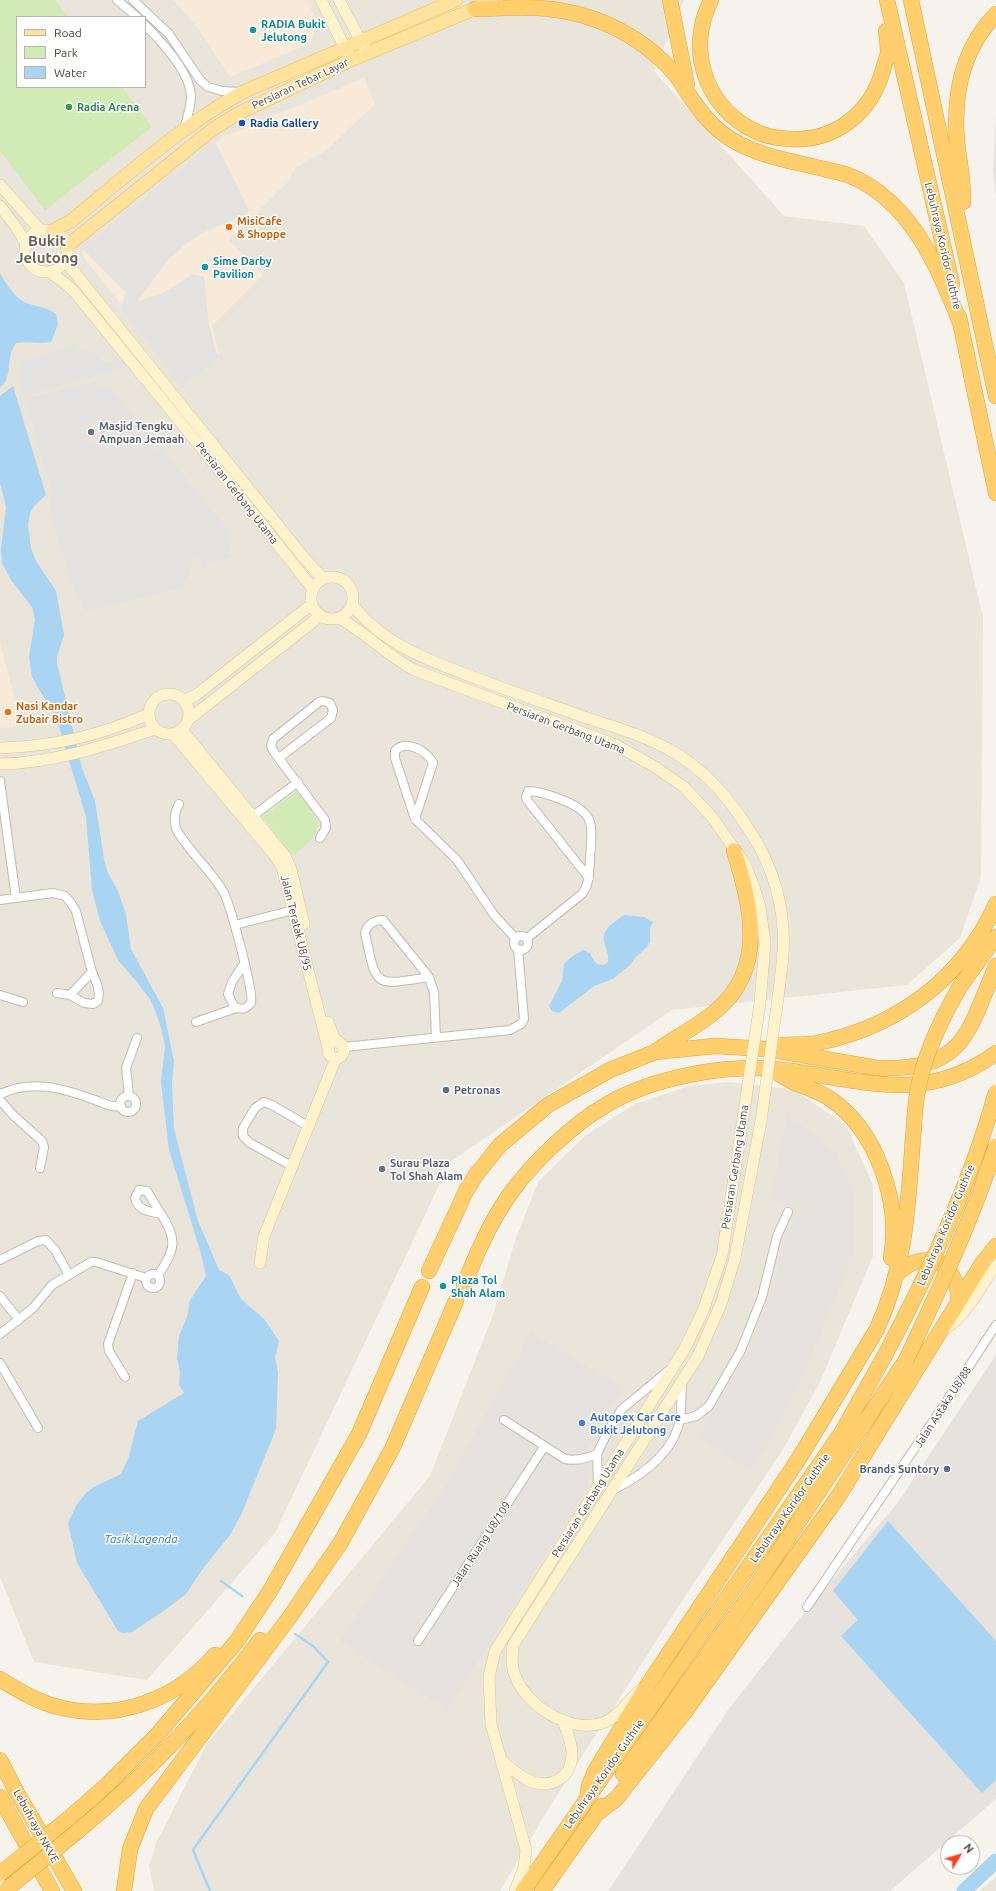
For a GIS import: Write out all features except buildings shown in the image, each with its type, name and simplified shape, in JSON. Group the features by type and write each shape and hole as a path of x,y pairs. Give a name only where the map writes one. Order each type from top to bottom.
{"highway":[{"path":"670,0 689,95"},
{"path":"711,0 705,13 699,36 700,58 706,78 715,96 727,111 758,133 780,138 802,140 829,133 848,123 873,97 880,81 888,53 886,25 888,6"},
{"name":"Lebuhraya Koridor Guthrie","path":"911,0 996,396"},
{"name":"Lebuhraya Koridor Guthrie","path":"888,6 961,325 996,494"},
{"path":"475,9 536,7 570,12 596,19 619,29 662,60 676,75 715,129 743,147 848,175 881,193 910,221 941,274 961,325"},
{"path":"962,235 963,197 957,140 957,95 966,58 983,28 996,14"},
{"path":"429,1271 466,1191 476,1175 500,1145 548,1105 610,1070 655,1052 723,1005 731,995 744,972 750,944 751,928 745,887 734,851"},
{"path":"767,1049 776,1046 815,1043 844,1036 872,1027 898,1014 930,991 964,957 984,927 996,904"},
{"path":"587,1798 589,1786 595,1771 647,1686 798,1460 877,1328 887,1306 898,1273 908,1220 916,1097 926,1054 959,988 996,937"},
{"path":"655,1052 715,1046 767,1049 877,1068 913,1068 928,1065 943,1058 966,1036 996,966"},
{"path":"464,1285 488,1228 510,1193 532,1166 593,1114 623,1097 659,1083 717,1070 772,1069 863,1084 926,1084 951,1077 978,1065 996,1053"},
{"path":"772,1069 791,1083 826,1096 846,1112 861,1129 872,1145 883,1174 892,1221 893,1247 890,1263 862,1352"},
{"name":"Lebuhraya Koridor Guthrie","path":"523,1891 842,1432 884,1357 920,1288 954,1211 979,1147 996,1092"},
{"name":"Lebuhraya Koridor Guthrie","path":"542,1891 671,1704 763,1577 906,1360 943,1282 977,1202 996,1146"},
{"path":"596,1814 616,1799 684,1713 838,1497 983,1262 996,1246"},
{"path":"898,1273 912,1263 922,1260 932,1261 944,1265 955,1277 957,1283 958,1303"},
{"path":"0,1874 68,1819 108,1784 157,1735 221,1662 247,1627 270,1591 359,1434 422,1287"},
{"path":"124,1891 130,1850 146,1809 290,1618 349,1529 389,1455 456,1301"},
{"path":"6,1890 116,1799 197,1717 264,1634 290,1618"},
{"path":"0,1679 24,1694 58,1707 88,1711 122,1709 148,1703 173,1690 199,1671 237,1632 247,1627"},
{"name":"Lebuhraya NKVE","path":"0,1760 16,1791 74,1891"},
{"name":"Lebuhraya NKVE","path":"0,1797 52,1891"},
{"path":"0,1811 40,1891"}],"main road":[{"path":"321,0 351,60"},
{"path":"339,0 368,54"},
{"name":"Persiaran Tebar Layar","path":"47,231 71,221 184,130 224,102 243,92 456,0"},
{"name":"Persiaran Tebar Layar","path":"67,252 220,124 237,114 351,60 496,0"},
{"name":"Persiaran Gerbang Utama","path":"0,185 47,231 64,239 67,252 76,274 305,559 323,579 336,578 348,585 353,597 352,604 368,622 413,654 506,690 650,740 679,755 708,778 728,800 751,832 763,854 772,876 780,905 784,936 777,1004 761,1121 733,1266 721,1304 698,1356 513,1645 512,1661 518,1684 532,1700 563,1721 577,1725 604,1722 619,1713 647,1686"},
{"name":"Persiaran Gerbang Utama","path":"0,206 26,244 25,254 31,266 36,270 49,272 73,290 203,450 313,589"},
{"path":"26,244 30,237 47,231"},
{"path":"49,272 60,268 67,252"},
{"path":"188,720 188,707 184,701 173,694 159,696 150,707 150,719 155,729 161,732 178,732 188,720 320,616 312,604 313,589 323,579"},
{"path":"184,701 196,695 312,604"},
{"path":"339,618 345,615 352,604"},
{"name":"Persiaran Gerbang Utama","path":"320,616 333,620 339,618 359,630 390,655 414,670 616,745 655,767 684,787 701,804 712,818 734,851 745,864 754,884 760,906 765,944 760,1003 722,1256 703,1311 674,1367 495,1651 489,1677 491,1724 526,1850 524,1867 515,1891"},
{"path":"0,748 36,747 67,742 92,735 149,714"},
{"path":"0,764 39,761 69,756 155,729"},
{"name":"Jalan Teratak U8/95","path":"178,732 253,816 285,856 291,869 296,909 333,1055"},
{"name":"Jalan Teratak U8/95","path":"178,732 275,856 284,872 330,1028 334,1038 341,1045"},
{"path":"260,1263 264,1236 308,1126 333,1055 330,1045 341,1045"},
{"path":"942,1330 949,1327 961,1315 996,1264"},
{"path":"500,1760 528,1780 547,1785 554,1782 568,1770 572,1761 571,1743 563,1721"}],"street":[{"path":"117,0 136,16"},
{"path":"133,0 169,34 200,80 208,87 222,91 243,92"},
{"path":"146,26 174,58 190,89 191,96 189,110 184,130"},
{"path":"279,758 332,718 333,710 330,703 319,702 273,739 271,746 279,758 325,820 326,828 320,838"},
{"path":"415,819 434,763 424,752 412,747 404,746 396,751 395,758 415,819 457,860 494,915 516,939"},
{"path":"0,781 16,898"},
{"path":"253,816 298,782"},
{"path":"526,939 582,894 587,888 589,878 592,828 588,816 578,806 537,791 528,792 526,797 527,800 589,878"},
{"path":"179,804 175,812 174,820 176,830 223,890 229,902 252,1001 247,1008 236,1008 196,1022"},
{"path":"0,900 53,893 65,896 76,911 92,972 100,993 98,1001 94,1004 84,1003 70,995 57,993"},
{"path":"234,924 296,909"},
{"path":"429,977 392,983 384,982 377,977 373,971 366,929 376,920 383,920 429,977 434,993 436,1037"},
{"path":"516,939 520,937 526,939"},
{"path":"341,1045 510,1030 521,1024 524,1019 518,949 515,945 516,939"},
{"path":"518,949 522,950 526,948 528,944 526,939"},
{"path":"236,1008 230,1002 228,994 232,982 244,964"},
{"path":"70,995 92,972"},
{"path":"0,995 23,1002"},
{"path":"129,1096 126,1068 137,1038"},
{"path":"0,1094 11,1089 30,1085 49,1086 66,1089 112,1106 121,1106 126,1111 131,1111 134,1108 135,1100 129,1096"},
{"path":"121,1106 122,1099 129,1096"},
{"path":"0,1100 13,1115 42,1141 44,1147 40,1168"},
{"path":"292,1166 250,1143 244,1136 243,1128 255,1108 264,1102 308,1126"},
{"path":"680,1420 696,1416 709,1406 741,1350 762,1297 777,1236 788,1212"},
{"path":"146,1278 147,1285 154,1288 159,1284 158,1276 168,1259 172,1244 171,1231 161,1214"},
{"path":"0,1260 38,1241 46,1240 55,1250 69,1274"},
{"path":"0,1334 33,1308 52,1285 69,1274 96,1262 146,1278"},
{"path":"125,1377 109,1351 108,1344 133,1273"},
{"path":"146,1278 152,1273 158,1276"},
{"path":"0,1296 19,1320"},
{"name":"Jalan Astaka U8/88","path":"807,1607 944,1405 996,1325"},
{"path":"0,1363 38,1428"},
{"path":"598,1487 597,1454 608,1431 621,1410 674,1367"},
{"path":"613,1490 629,1482 649,1468 666,1450 677,1431 680,1420 682,1382"},
{"path":"504,1420 544,1447 565,1459 575,1460 589,1458 597,1454"},
{"name":"Jalan Ruang U8/109","path":"418,1641 544,1447"}],"shaded area":[{"name":"Bukit Jelutong","path":"0,0 684,0 654,71 784,216 864,226 904,283 983,618 981,877 960,938 907,985 672,1010 450,1162 275,1533 147,1680 34,1662 0,1577"},
{"name":"RADIA Bukit Jelutong","path":"173,0 306,0 317,20 311,43 230,77 197,27"},
{"path":"364,78 375,104 327,150 295,168 288,182 229,240 263,275 212,326 219,354 184,383 84,258 82,252 223,137"},
{"path":"996,114 996,197 993,170"},
{"path":"215,142 249,211 244,215 200,234 185,245 167,261 137,302 160,294 177,285 192,274 204,277 209,325 218,358 182,387 121,307 126,293 82,248"},
{"path":"76,345 76,352 85,350 95,353 102,361 108,363 118,358 125,367 29,395 30,398 95,382 97,388 105,386 112,389 136,419 138,430 145,429 150,444 157,451 161,448 231,534 227,537 232,557 202,566 200,558 193,559 190,567 190,577 182,581 184,587 86,611 70,579 50,511 52,491 19,375 23,361","holes":["90,423 96,424 100,431 99,437 92,442 86,441 81,433 84,425"]},
{"path":"0,642 18,711 20,724 15,727 0,728"},
{"path":"728,1082 793,1089 846,1125 873,1185 873,1256 820,1382 785,1446 691,1587 550,1806 500,1891 154,1891 149,1866 156,1843 207,1744 430,1476 493,1315 515,1241 538,1182 586,1135 635,1104 689,1086"},
{"path":"787,1114 835,1152 855,1194 854,1252 804,1373 769,1443 750,1471 699,1436 748,1351 768,1303 785,1238 801,1209 771,1200"},
{"path":"531,1332 623,1388 588,1448 588,1487 447,1710 340,1641 450,1479"},
{"path":"996,1355 996,1799 955,1835 940,1835 940,1848 890,1891 608,1891 728,1710 800,1618 899,1501"},
{"path":"996,1877 996,1891 979,1891"}],"green space":[{"name":"Radia Arena","path":"0,0 55,0 67,16 16,16 16,88 123,88 152,127 45,210 0,151"},
{"path":"295,792 298,793 313,812 318,826 312,839 293,856 263,817"}],"water":[{"path":"0,273 16,296 24,302 52,311 56,314 58,324 51,342 16,343 10,356 7,379 0,387"},
{"name":"Tasik Lagenda","path":"13,386 46,495 35,505 30,513 28,525 31,548 36,561 56,591 64,635 57,657 57,663 82,768 95,801 104,859 108,873 118,891 126,914 131,949 163,1008 174,1061 172,1084 174,1129 198,1221 219,1270 229,1275 241,1299 265,1320 279,1341 275,1358 278,1372 276,1429 241,1515 230,1535 204,1567 186,1594 132,1632 122,1633 118,1631 77,1563 68,1523 77,1504 86,1493 94,1487 121,1474 128,1459 138,1421 184,1393 179,1385 180,1372 177,1358 179,1336 188,1314 189,1302 206,1276 200,1250 169,1150 161,1082 165,1046 161,1028 150,999 118,960 100,921 92,890 86,817 57,720 32,677 29,657 35,619 32,607 11,580 2,563 1,549 6,507 0,483 0,396"},
{"path":"624,915 644,917 653,922 650,928 650,942 647,947 630,965 613,979 594,986 559,1013 552,1011 549,1006 562,981 564,964 571,957 583,950 590,953 597,964 602,965 608,962 604,934 609,926"},
{"path":"888,1521 996,1641 996,1780 982,1793 841,1636 858,1620 833,1591"}],"waterway":[{"path":"221,1581 242,1596"},
{"path":"210,1891 193,1850 328,1662 313,1646 295,1634"},
{"path":"964,1891 996,1861"}],"place":[{"name":"RADIA Bukit Jelutong","path":"253,30"},
{"name":"Radia Arena","path":"69,107"},
{"name":"Radia Gallery","path":"242,123"},
{"name":"MisiCafe & Shoppe","path":"229,227"},
{"name":"Sime Darby Pavilion","path":"205,267"},
{"name":"Masjid Tengku Ampuan Jemaah","path":"91,432"},
{"name":"Nasi Kandar Zubair Bistro","path":"8,712"},
{"name":"Petronas","path":"446,1090"},
{"name":"Surau Plaza Tol Shah Alam","path":"382,1169"},
{"name":"Plaza Tol Shah Alam","path":"443,1286"},
{"name":"Autopex Car Care Bukit Jelutong","path":"582,1423"},
{"name":"Brands Suntory","path":"947,1469"}],"district":[{"name":"Bukit Jelutong","path":"47,250"}]}
